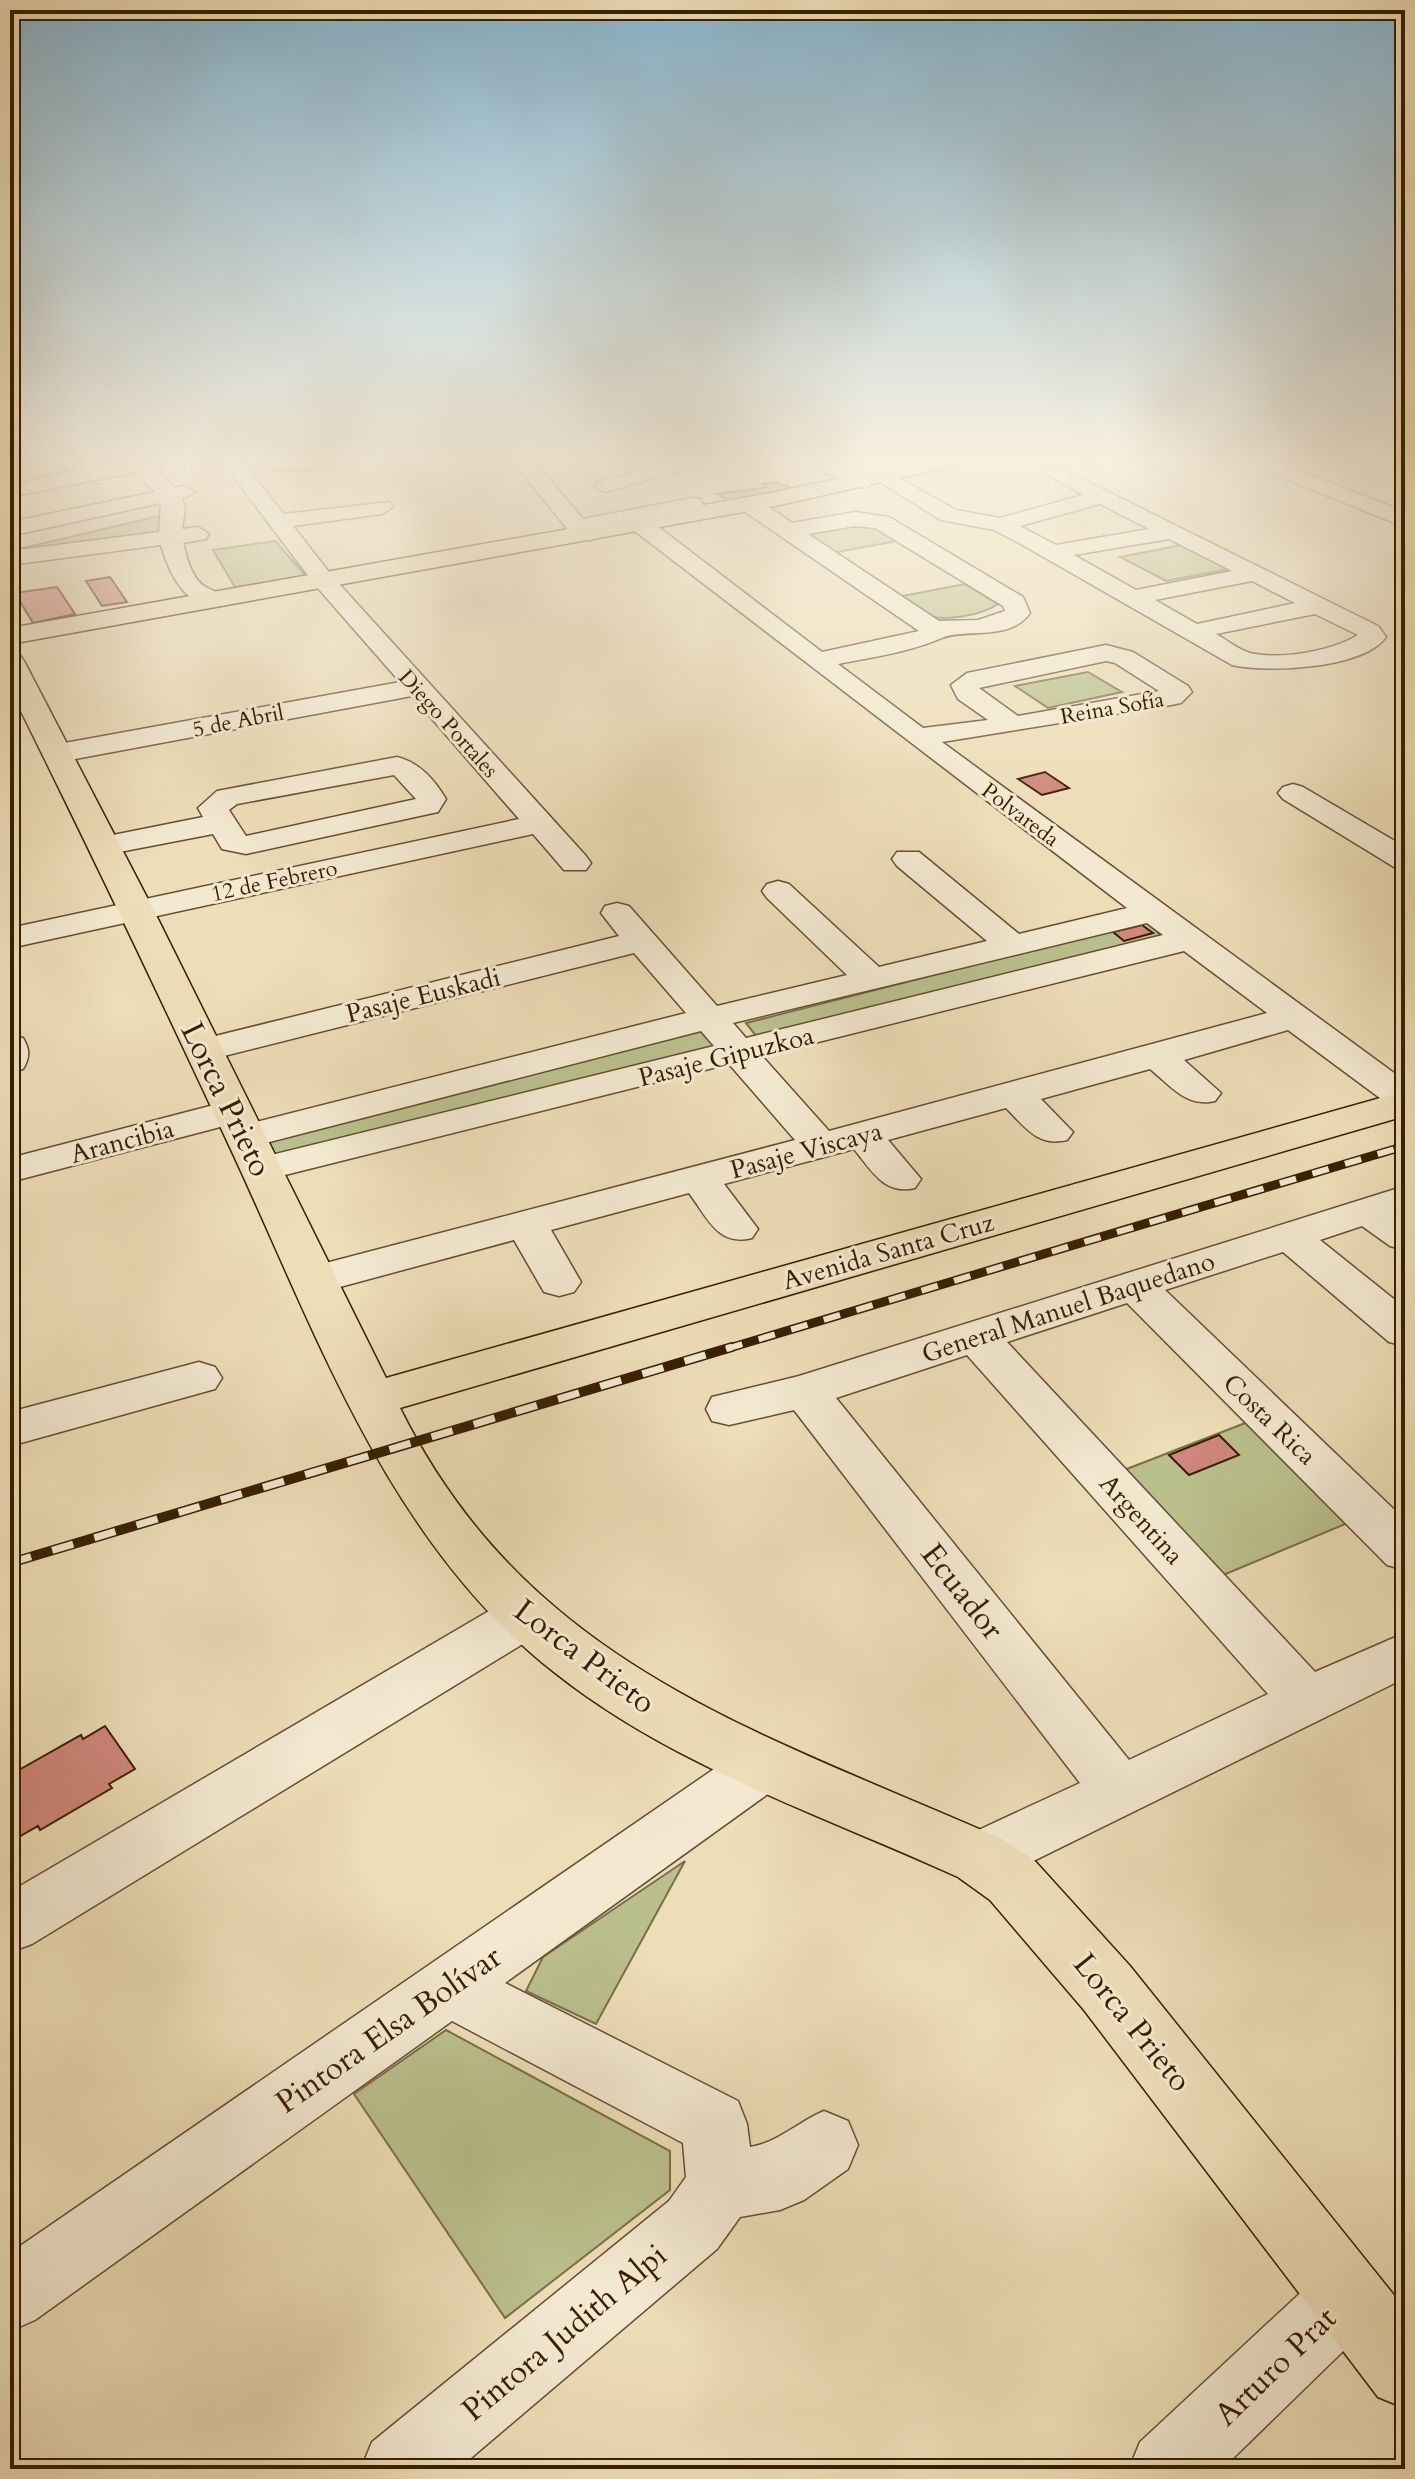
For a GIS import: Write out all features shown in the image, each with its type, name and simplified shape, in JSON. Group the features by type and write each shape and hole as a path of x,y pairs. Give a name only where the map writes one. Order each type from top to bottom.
{"main road":[{"path":"10,636 211,581 324,581 356,575"},
{"name":"Lorca Prieto","path":"10,661 136,909 395,1448 428,1502 472,1560 525,1616 591,1669 649,1708 766,1764 980,1858 1012,1880 1090,1967 1405,2370"},
{"name":"Avenida Santa Cruz","path":"372,1399 1405,1101"}],"street":[{"path":"183,575 193,590 211,581 209,575"},
{"name":"Diego Portales","path":"319,575 575,863"},
{"name":"Polvareda","path":"707,575 917,737 1296,1016 1405,1101"},
{"path":"855,575 932,628 953,631 1016,617 1018,608 966,575"},
{"path":"1094,575 1241,659 1256,663 1274,663 1359,646 1373,637 1369,631 1255,575"},
{"path":"1135,597 1250,575"},
{"path":"1197,631 1316,606"},
{"path":"819,660 919,640 931,635 932,628"},
{"name":"Reina Sofía","path":"917,737 1013,725 1171,697 1179,692 1124,657 1112,654 1086,630"},
{"path":"1013,725 968,693 964,685 976,679 1112,654"},
{"name":"5 de Abril","path":"59,753 417,687"},
{"path":"385,766 407,770 428,794 441,803 246,845 233,842 221,823 213,808 220,800 385,766"},
{"path":"1293,793 1405,860"},
{"path":"104,846 221,823"},
{"name":"12 de Febrero","path":"10,938 538,824"},
{"path":"908,859 1013,946"},
{"path":"778,891 872,980"},
{"name":"Pasaje Gipuzkoa","path":"247,1139 710,1018 1153,912"},
{"path":"617,913 820,1145"},
{"name":"Pasaje Gipuzkoa","path":"247,1139 740,1053 1190,939"},
{"name":"Pasaje Euskadi","path":"204,1050 642,941"},
{"name":"Pasaje Viscaya","path":"314,1280 1157,1056 1296,1016"},
{"path":"10,1046 10,1061"},
{"path":"1157,1056 1202,1093"},
{"path":"1014,1094 1053,1132"},
{"path":"862,1134 901,1179"},
{"name":"Arancibia","path":"10,1170 247,1139"},
{"path":"698,1178 737,1229"},
{"path":"1386,1205 1405,1237"},
{"name":"General Manuel Baquedano","path":"729,1409 805,1391 1386,1205"},
{"path":"526,1224 559,1282"},
{"path":"1289,1236 1405,1331"},
{"name":"Costa Rica","path":"1135,1286 1405,1551"},
{"name":"Argentina","path":"976,1336 1308,1702"},
{"path":"10,1429 199,1378"},
{"name":"Ecuador","path":"805,1391 1121,1792"},
{"path":"10,1924 525,1616"},
{"path":"980,1858 1405,1654"},
{"name":"Pintora Elsa Bolívar","path":"10,2295 766,1764"},
{"path":"449,1987 714,2124 721,2186 780,2176 824,2145"},
{"name":"Pintora Judith Alpi","path":"399,2469 693,2225 721,2186"},
{"name":"Arturo Prat","path":"1167,2469 1349,2296"}],"green space":[{"path":"228,575 305,575 308,578 236,589"},
{"path":"1154,575 1200,575 1166,581"},
{"path":"965,584 998,604 973,614 941,618 924,614 897,597"},
{"path":"1088,672 1122,692 1048,708 1015,686"},
{"path":"1145,921 1165,939 761,1042 746,1023"},
{"path":"710,1018 740,1053 261,1169 246,1136"},
{"path":"1248,1422 1350,1522 1216,1578 1119,1472"},
{"path":"685,1861 596,2024 526,1991 543,1957"},
{"path":"446,2030 670,2151 670,2190 505,2318 354,2094"}],"building":[{"path":"110,577 127,602 102,606 86,581"},
{"path":"57,587 75,614 33,623 15,593"},
{"path":"1045,772 1069,788 1042,795 1018,779"},
{"path":"1142,925 1153,933 1124,941 1113,932"},
{"path":"1219,1435 1239,1455 1189,1475 1169,1455"},
{"path":"105,1726 135,1769 109,1784 112,1788 40,1830 38,1826 10,1842 10,1775 81,1735 83,1739"}],"railway":[{"path":"726,1349 1405,1146"},
{"path":"10,1563 732,1347"}]}
